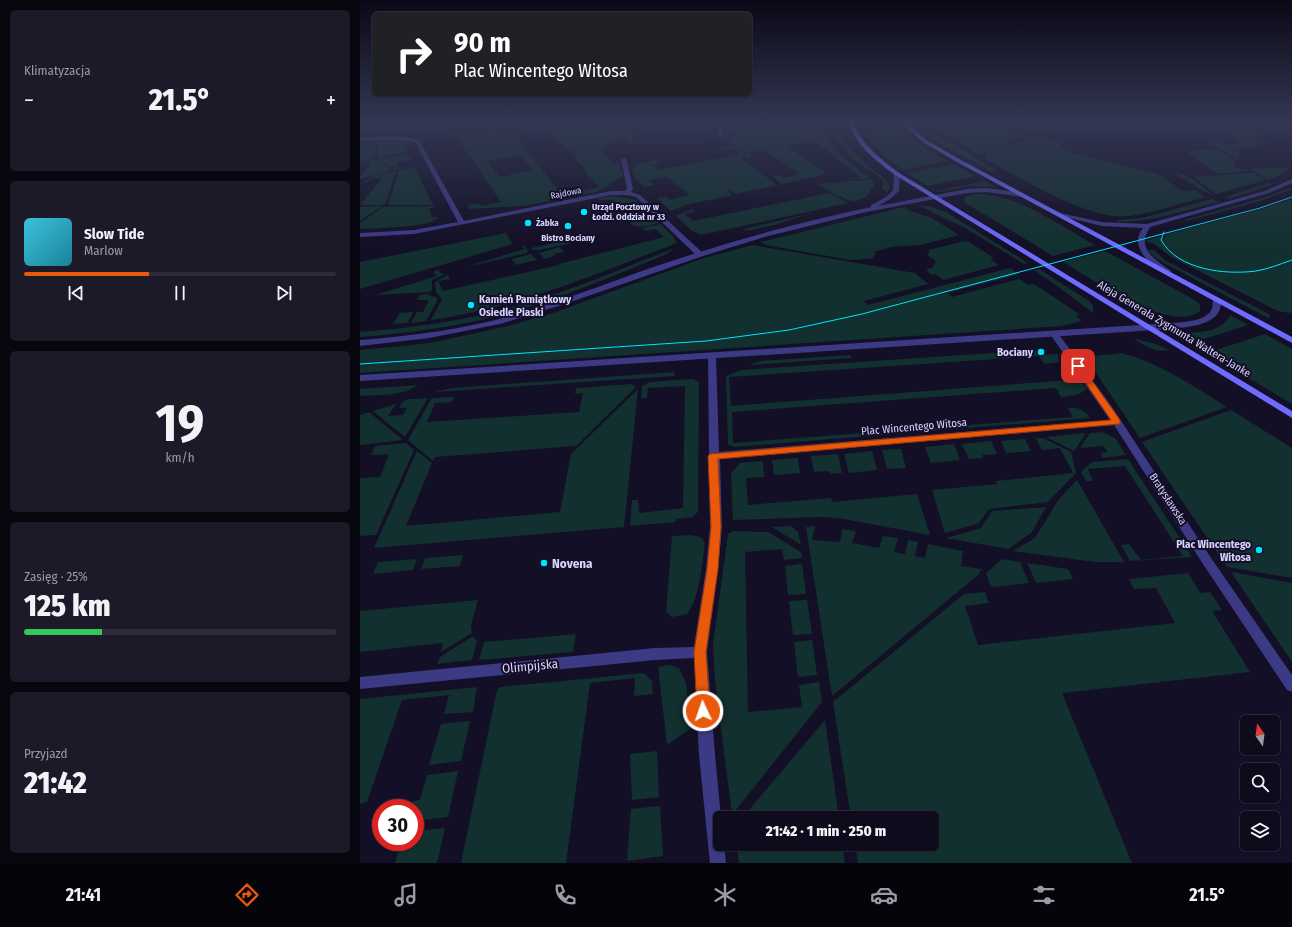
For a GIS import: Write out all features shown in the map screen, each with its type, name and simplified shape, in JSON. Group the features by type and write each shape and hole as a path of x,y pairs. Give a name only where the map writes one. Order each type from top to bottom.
{"main road":[{"name":"Aleja Generała Zygmunta Waltera-Janke","path":"882,162 897,174 934,197 1292,415"},
{"path":"963,162 1292,340"}],"street":[{"path":"429,162 462,223"},
{"path":"625,162 630,189 627,193 638,196 700,254"},
{"path":"852,213 890,197 897,188 897,174"},
{"path":"1060,215 1102,224 1147,226 1267,192 1292,181"},
{"path":"360,343 435,335 502,321 544,309 700,254 852,213 977,190 1023,195"},
{"name":"Rajdowa","path":"360,235 419,232 611,194 627,193"},
{"path":"1147,226 1140,238 1143,249 1151,260 1167,272"},
{"path":"360,378 1149,328 1185,324 1205,319 1216,309 1217,299"},
{"name":"Bratysławska","path":"1054,334 1117,422 1207,561 1292,686"},
{"path":"712,356 713,456 716,527 712,569 700,652 706,748 718,863"},
{"name":"Plac Wincentego Witosa","path":"713,456 1117,422"},
{"name":"Olimpijska","path":"360,683 655,654 700,652"}],"green space":[{"path":"381,162 392,170 360,179 360,176 371,163 360,163"},
{"path":"384,162 400,162 396,163 399,168 402,168 395,170"},
{"path":"474,162 488,162 500,177 533,170 526,162 536,162 565,198 524,206 469,209 468,205 478,203 481,206 501,202"},
{"path":"578,162 619,163 623,176 597,192 572,197 566,190 579,187 582,191 599,187 585,172 587,171"},
{"path":"659,162 660,163 653,165 659,170 698,162 746,162 777,185 735,194 729,189 727,190 733,195 689,204 671,211 657,198 666,196 670,200 689,195 667,177 649,180 654,185 644,187 635,178 632,170 639,164"},
{"path":"782,162 810,162 827,174 782,184 772,176 779,175 784,178 800,174"},
{"path":"842,162 850,162 871,178 834,181 860,177"},
{"path":"865,162 881,176 890,187 888,192 882,189 883,181 876,174 858,163"},
{"path":"893,162 942,162 903,170"},
{"path":"974,162 983,162 996,171 992,172"},
{"path":"991,162 1113,162 1156,173 1183,191 1195,190 1206,197 1138,215 1113,216 1075,205 1036,187"},
{"path":"1201,162 1235,162 1234,167 1250,171 1218,174"},
{"path":"953,164 975,176 928,186 907,173"},
{"path":"1290,167 1281,175 1268,180 1251,169"},
{"path":"415,168 433,205 388,205 399,171"},
{"path":"396,171 386,203 383,205 360,205 382,178 371,178 368,182 365,182 368,179 379,174"},
{"path":"1172,172 1178,172 1188,176 1213,195 1201,190"},
{"path":"1253,173 1266,180 1216,194 1193,177"},
{"path":"872,179 874,186 866,197 853,202 836,195 817,184"},
{"path":"984,181 996,187 970,186 939,192 936,191"},
{"path":"1269,183 1274,184 1229,199 1225,197"},
{"path":"1292,187 1290,190 1261,201 1187,221 1184,220 1266,197"},
{"path":"829,193 849,203 701,235 692,231 676,216 692,209 695,212 685,214 693,221"},
{"path":"976,194 991,195 1022,205 1053,220 1095,245 1053,256 964,202 965,197"},
{"path":"615,196 635,200 647,212 623,217 622,216 625,215 619,208 615,209 611,204 615,203 612,200 600,200 598,198"},
{"path":"1212,199 1219,202 1144,220 1119,222 1116,220 1142,218"},
{"path":"1292,199 1292,312 1289,313 1278,311 1171,257 1154,244 1145,241 1158,237 1165,238 1167,234 1261,209"},
{"path":"918,205 932,207 946,212 1028,263 1024,264 965,228"},
{"path":"380,206 381,207 360,221 360,207"},
{"path":"383,207 435,207 429,209 432,217 439,217 434,221 402,227 360,229 360,223"},
{"path":"904,207 908,210 932,218 959,235 921,245 891,247 874,252 876,255 873,256 874,258 851,260 765,245 761,242"},
{"path":"809,214 774,225 746,231 743,229"},
{"path":"650,218 659,223 640,227 633,225 630,222"},
{"path":"660,224 674,237 677,243 586,278 525,299 463,315 431,320 442,299 436,292 435,282 448,275 450,279 438,281 443,291 559,265 664,237 656,229 646,231 643,228"},
{"path":"506,233 513,244 360,289 360,262"},
{"path":"583,237 586,240 539,250 533,250 531,248"},
{"path":"965,241 994,258 990,259 999,265 943,280 937,275 930,274 926,269 932,268 936,261 927,255 930,251 928,250"},
{"path":"524,245 528,251 527,253 463,268 524,249 522,246"},
{"path":"752,245 915,273 928,284 864,301 868,305 1010,268 1019,274 947,293 952,297 1019,279 1029,285 1034,284 1079,314 1076,316 1082,321 1061,326 360,373 360,350 430,343 508,326 556,312 701,259"},
{"path":"559,247 565,252 554,254 555,256 544,259 539,253"},
{"path":"674,248 667,254 606,279 564,295 501,315 449,326 360,337 360,332 437,323 513,307 574,287"},
{"path":"1148,250 1154,250 1166,261 1269,314 1270,317 1268,318 1164,263 1155,258"},
{"path":"1105,251 1193,299 1200,305 1200,311 1187,316 1170,316 1151,310 1110,290 1063,262"},
{"path":"531,254 537,260 516,265 512,259"},
{"path":"1039,269 1089,301 1093,306 1093,313 1034,270"},
{"path":"438,270 442,274 447,273 432,280 432,290 429,292 375,295 437,276 433,272"},
{"path":"427,294 437,298 437,301 426,321 411,323 417,312 423,312 429,300 417,300 420,295"},
{"path":"413,312 408,323 393,324 400,313"},
{"path":"1230,315 1248,325 1191,343 1174,333 1198,332 1213,329 1220,326"},
{"path":"1265,334 1292,349 1292,404 1207,353"},
{"path":"1133,338 1155,344 1170,350 1155,350"},
{"path":"1036,350 1039,355 1058,354 1059,362 1045,364 1039,356 729,377 731,406 1069,380 1066,374 1079,379 1087,388 1078,394 1061,397 1056,388 732,412 733,443 1073,417 1068,408 1081,410 1090,418 734,447 728,444 726,376 741,370"},
{"path":"1121,353 1135,357 1163,369 1189,383 1227,407 1140,438 1085,357"},
{"path":"851,355 851,358 750,365 760,361"},
{"path":"674,372 675,376 434,392 453,388"},
{"path":"693,379 699,382 698,512 692,517 676,519 675,522 630,526 632,500 638,500 639,513 683,508 685,386 648,388 647,398 641,398 642,386 650,382"},
{"path":"632,384 636,387 576,446 435,457 433,461 408,440 432,398 454,397 452,402 435,403 427,422 579,412 583,393 575,394 576,388"},
{"path":"417,385 412,389 398,393 360,396 360,389"},
{"path":"638,389 624,527 374,548 417,451 432,463 406,526 560,512 571,454"},
{"path":"428,398 405,437 373,411 396,404 388,416 403,415 407,408 399,408 403,401"},
{"name":"Plac Wincentego Witosa","path":"1231,410 1292,448 1292,578 1227,567 1142,442"},
{"path":"369,412 403,440 360,445 360,415"},
{"path":"1103,432 1115,438 1126,455 1103,458 1101,453 1107,452 1104,446 1080,448 1090,433"},
{"path":"1086,433 1074,451 1046,437"},
{"path":"1036,438 1043,438 1071,452 1076,473 1048,502 989,509 979,523 945,533 932,490 997,484 996,481 1073,473 1060,448 1042,450"},
{"path":"1025,439 1031,451 1006,453 1001,441"},
{"path":"991,441 997,454 982,455 983,458 969,459 962,444"},
{"path":"406,443 414,450 376,535 360,536 360,478 380,477 389,454 371,455 375,446"},
{"path":"954,444 960,460 931,463 925,447"},
{"path":"901,449 906,468 887,469 882,450"},
{"path":"872,451 877,470 849,473 844,454"},
{"path":"838,454 842,473 830,474 829,471 814,472 811,456"},
{"path":"798,458 800,473 774,475 772,460"},
{"path":"1128,459 1192,557 1130,561 1121,545 1129,544 1141,560 1183,556 1125,466 1088,469 1093,481 1086,481 1081,472 1092,462"},
{"path":"763,461 764,477 746,478 748,505 831,498 832,502 917,494 930,535 844,519 822,517 733,520 731,473 740,463"},
{"path":"1077,480 1124,562 1095,562 1013,551 1035,538 1059,499"},
{"path":"1046,507 1032,532 1009,549 946,538 981,528 992,511"},
{"path":"791,526 798,532 801,545 772,527"},
{"path":"815,526 812,540 840,542 842,529 856,531 852,543 879,548 883,536 898,538 894,552 905,554 908,540 918,542 915,556 925,558 928,544 963,551 961,566 982,569 978,575 832,696 806,527"},
{"path":"733,531 768,532 801,552 802,558 784,560 782,549 745,552 748,712 802,707 799,685 819,682 822,702 735,811 731,811 715,681 713,645 728,534"},
{"path":"692,535 702,538 705,543 698,590 687,614 672,617 666,612 672,536"},
{"path":"463,555 460,566 421,569 425,558"},
{"path":"417,559 413,570 373,574 378,562"},
{"path":"1002,559 1020,562 1029,583 991,587 986,573"},
{"path":"1027,563 1068,569 1073,579 1036,583"},
{"path":"802,564 806,594 788,595 785,566"},
{"path":"1231,572 1292,583 1292,662"},
{"path":"1188,573 1200,593 1210,592 1222,610 1212,611 1250,672 1062,693 1132,863 858,863 856,851 939,851 939,811 850,811 833,702 964,594 985,592 989,603 965,606 978,645 1175,623 1156,588 1134,589 1129,579"},
{"path":"478,600 471,625 472,633 441,652 443,643 360,652 360,611"},
{"path":"807,600 812,634 793,635 789,601"},
{"path":"576,634 573,652 479,660 484,642"},
{"path":"473,636 477,642 472,660 437,664 440,657"},
{"path":"812,640 817,675 798,677 794,642"},
{"path":"669,665 679,668 686,683 691,728 667,745 658,667"},
{"path":"644,673 652,681 653,694 634,696 635,678 590,683 566,863 461,863 497,690 500,687"},
{"path":"477,687 473,712 444,714 449,695 402,700 367,802 360,804 360,699"},
{"path":"825,720 838,811 748,811"},
{"path":"470,721 461,761 429,765 441,724"},
{"path":"657,751 659,797 632,800 630,754"},
{"path":"458,771 448,817 424,820 424,799 420,799 427,775"},
{"path":"660,806 663,856 627,861 631,809"},
{"path":"445,828 437,863 395,863 398,851 424,851 424,830"},
{"path":"737,851 843,851 845,863 739,863"}],"tram line":[{"path":"1163,234 1260,208 1292,197"},
{"path":"360,364 706,341 789,330 862,314 1163,234"},
{"path":"1163,234 1161,240 1169,250 1179,258 1190,264 1217,271 1256,271 1270,268 1292,260"}],"place":[{"name":"Urząd Pocztowy w Łodzi. Oddział nr 33","path":"584,212"},
{"name":"Żabka","path":"528,223"},
{"name":"Bistro Bociany","path":"568,226"},
{"name":"Kamień Pamiątkowy Osiedle Piaski","path":"471,305"},
{"name":"Bociany","path":"1041,352"},
{"name":"Plac Wincentego Witosa","path":"1259,550"},
{"name":"Novena","path":"544,563"}],"route":[{"path":"703,711 700,652 712,569 716,527 713,456 1117,422 1078,366"}]}
